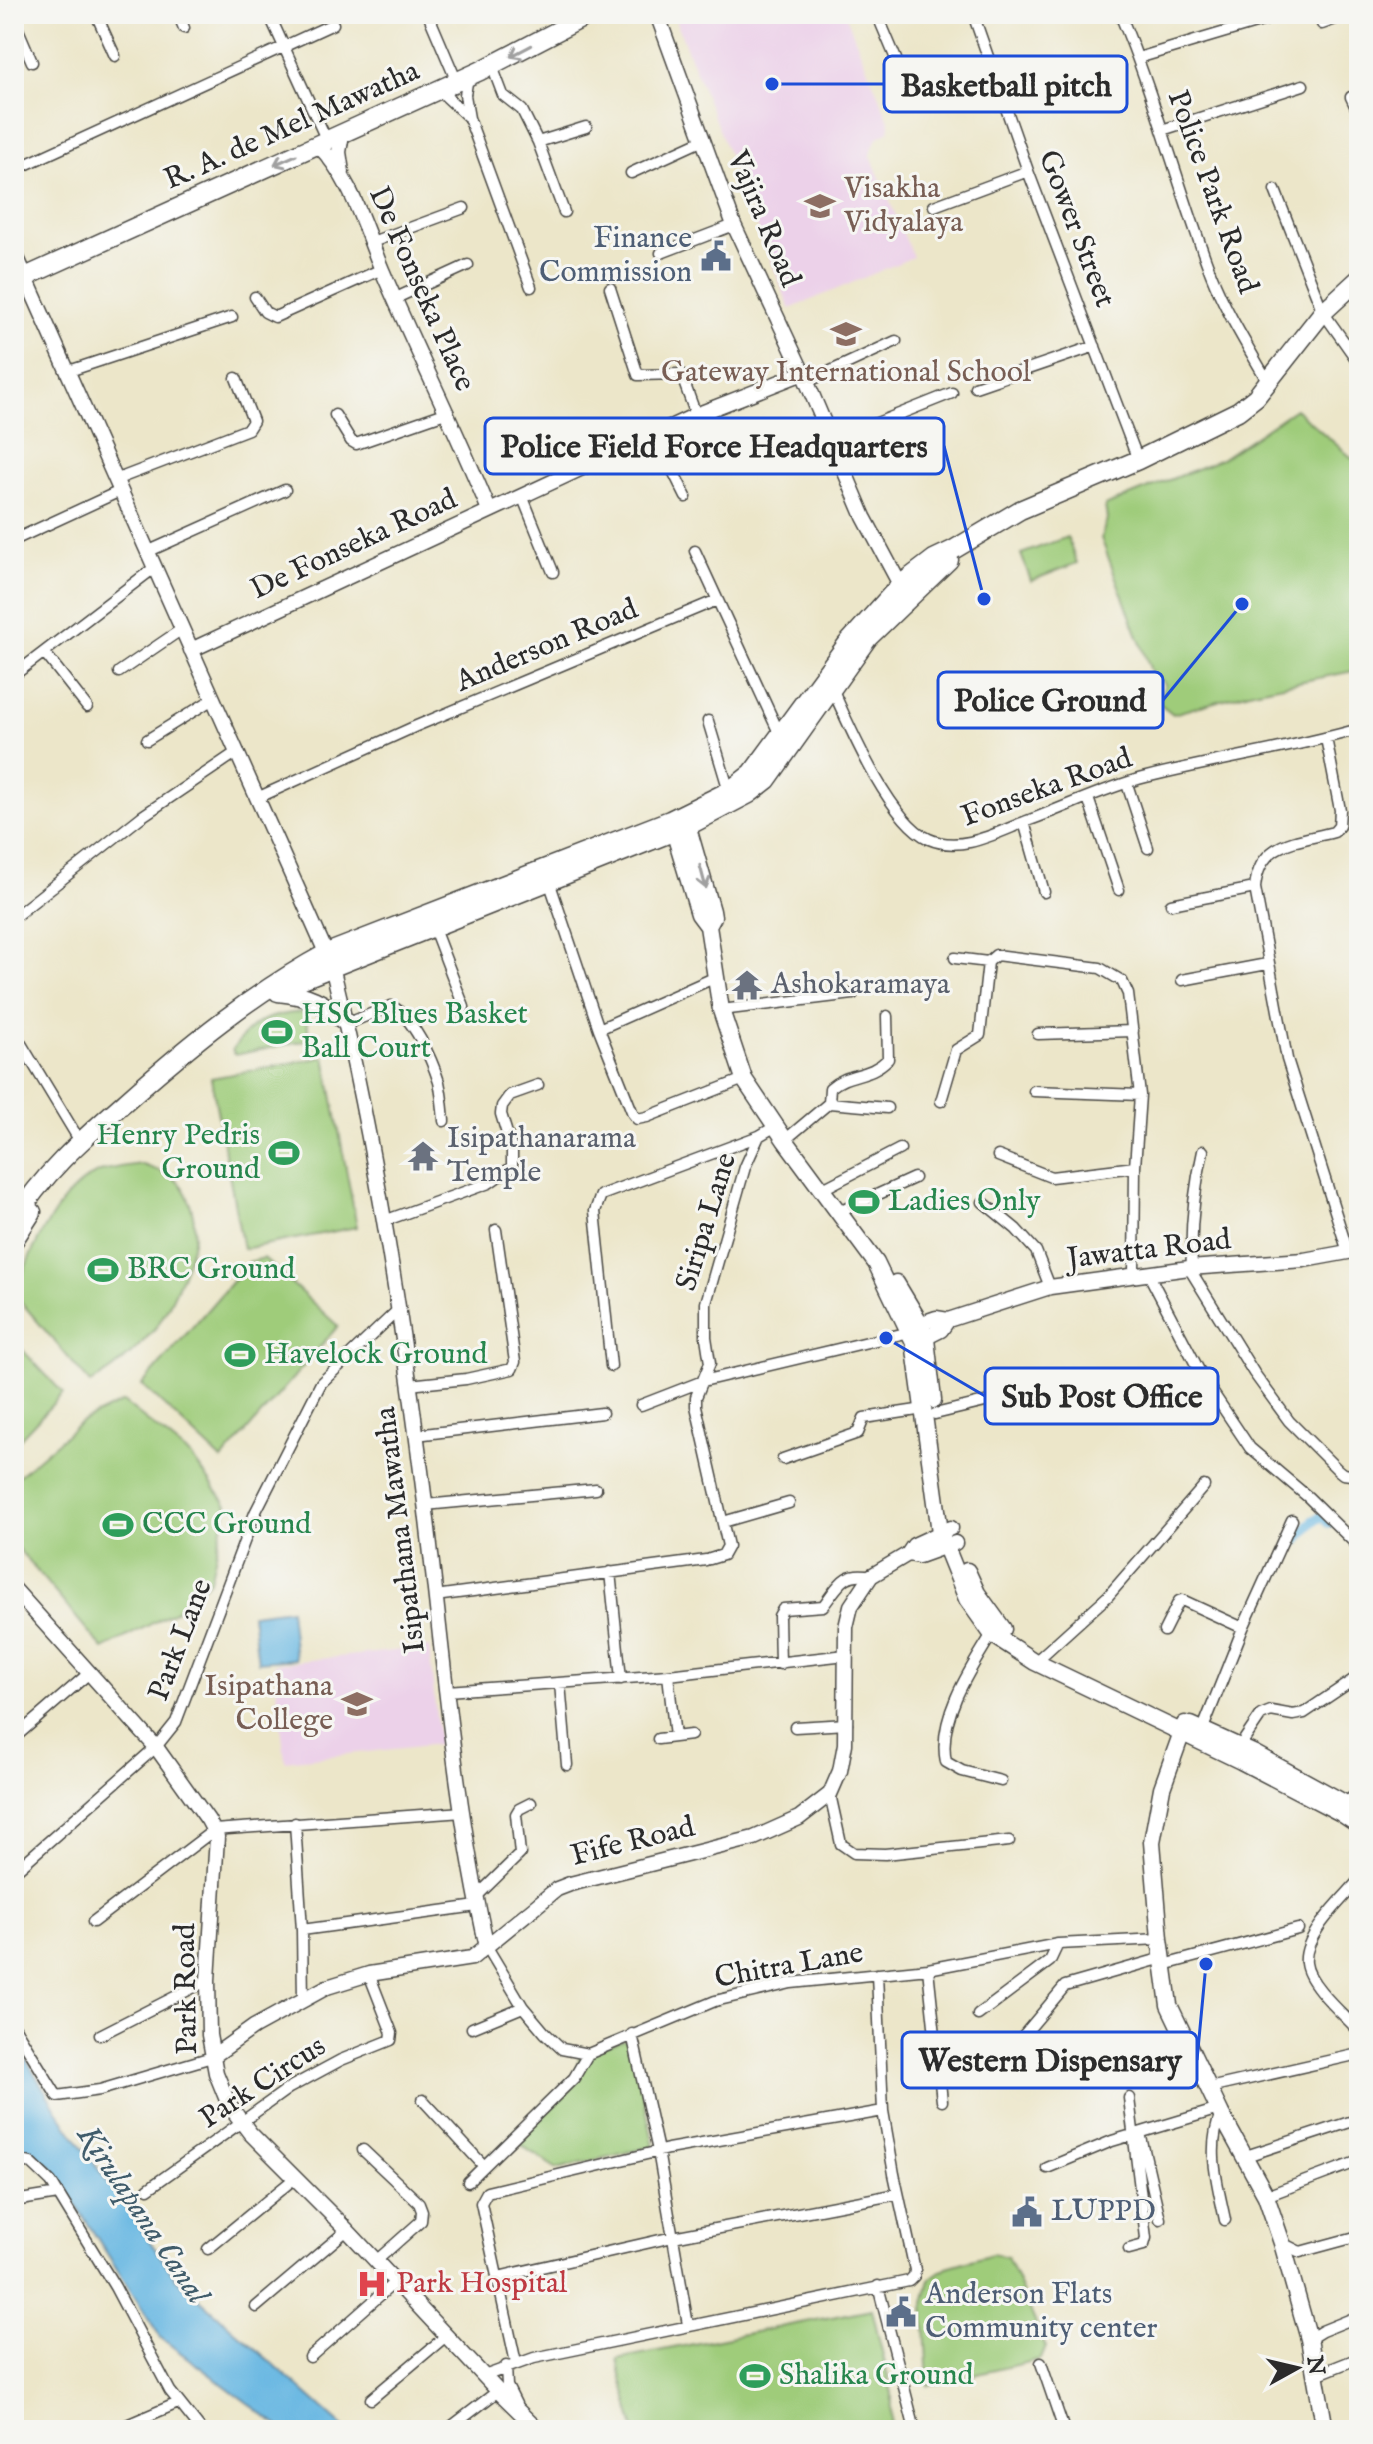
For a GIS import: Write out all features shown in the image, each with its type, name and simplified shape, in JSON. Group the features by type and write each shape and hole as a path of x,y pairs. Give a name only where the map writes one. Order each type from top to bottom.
{"highway":[{"name":"R. A. de Mel Mawatha","path":"20,280 492,66 590,14"},
{"path":"14,1240 50,1189 127,1113 231,1026 329,959 433,926 549,881 679,823 729,791 752,773 781,737 847,644 904,592 947,563 953,550 1020,510 1138,460 1238,411 1256,397 1323,312 1359,279"},
{"path":"14,1221 44,1180 81,1143 215,1025 283,977 749,794 767,780 904,592"},
{"path":"278,992 304,995 331,1009 346,1023"}],"main road":[{"name":"Vajira Road","path":"657,14 734,225 805,377 864,517 904,592"},
{"name":"De Fonseka Place","path":"329,140 339,152 343,177"},
{"name":"De Fonseka Place","path":"329,140 330,157 343,177 489,510"},
{"name":"Isipathana Mawatha","path":"14,251 20,280 66,372 329,959 346,1023 384,1221 416,1435 463,1812 476,1901 487,1947"},
{"name":"De Fonseka Road","path":"191,650 696,415 805,377"},
{"path":"679,823 712,911 713,917 708,926 721,1010 744,1079 876,1263 878,1273 916,1333 948,1538 967,1599 992,1634 1184,1727 1359,1825"},
{"name":"Jawatta Road","path":"916,1333 941,1330 948,1320 1050,1287 1190,1268 1304,1260 1353,1251"},
{"path":"830,1794 840,1771 847,1724 846,1627 851,1606 871,1576 908,1554 919,1556 948,1538"},
{"path":"948,1538 998,1626 1038,1658"},
{"path":"14,1589 156,1747 214,1830"},
{"path":"1184,1727 1240,1746 1353,1807"},
{"path":"1184,1727 1162,1788 1152,1842 1169,2005 1220,2111 1266,2196 1309,2339 1325,2430"},
{"name":"Fife Road","path":"212,2057 254,2027 327,1987 369,1974 472,1958 557,1889 754,1838 799,1818 830,1794"},
{"name":"Park Road","path":"214,1830 217,1837 208,1980 209,2048 229,2105 241,2123 538,2430"}],"street":[{"path":"96,14 115,56"},
{"path":"178,14 184,28"},
{"name":"De Fonseka Place","path":"269,14 329,140"},
{"path":"428,14 463,79 469,118 531,287"},
{"path":"877,14 896,59"},
{"name":"Gower Street","path":"973,14 1028,171 1138,460"},
{"name":"Police Park Road","path":"1120,14 1138,58 1212,276 1268,382"},
{"path":"1138,58 1269,19 1272,14"},
{"path":"1322,24 1349,14"},
{"path":"14,20 32,62"},
{"path":"14,170 333,24"},
{"path":"492,66 503,95 522,110 538,142 564,212"},
{"path":"1162,130 1303,85"},
{"path":"439,90 469,118"},
{"path":"1351,97 1359,114"},
{"path":"538,142 586,127"},
{"path":"631,173 701,141"},
{"path":"934,206 1028,171"},
{"path":"1275,190 1323,312 1359,363"},
{"path":"372,242 464,208"},
{"path":"661,253 734,225"},
{"path":"396,298 468,265"},
{"path":"255,297 265,312 275,317 382,269"},
{"path":"610,288 638,375 681,374 696,415"},
{"path":"66,372 232,317"},
{"name":"De Fonseka Road","path":"805,377 896,341"},
{"path":"975,387 1095,346"},
{"path":"14,540 117,486 248,429 253,421 236,378"},
{"path":"832,441 952,393"},
{"path":"335,415 356,444 448,412"},
{"path":"655,435 686,497"},
{"path":"147,552 285,490"},
{"path":"523,498 553,572"},
{"path":"695,551 781,737"},
{"path":"14,675 154,568"},
{"name":"Anderson Road","path":"257,798 414,727 717,600"},
{"path":"119,672 182,629"},
{"path":"44,652 87,707"},
{"name":"Fonseka Road","path":"832,688 855,739 882,787 911,827 926,838 959,845 1143,778 1359,729"},
{"path":"147,740 213,699"},
{"path":"708,721 729,791"},
{"path":"1326,738 1340,810 1339,826 1334,832 1275,848 1266,855 1256,876 1255,888 1287,1059 1353,1251"},
{"path":"14,917 141,817 237,752"},
{"path":"1127,784 1148,848"},
{"path":"1088,798 1119,890"},
{"path":"1024,822 1044,892"},
{"path":"549,881 599,1029 637,1119 744,1079"},
{"path":"1171,904 1255,888"},
{"path":"433,926 464,1007"},
{"path":"941,1101 956,1050 980,1037 988,962 996,955 1100,968 1122,981 1128,994 1140,1095 1135,1167 1141,1274 1203,1378 1250,1448 1308,1497 1359,1547"},
{"path":"955,958 988,962"},
{"path":"1182,980 1267,964"},
{"path":"599,1029 716,977"},
{"path":"721,1010 853,994"},
{"path":"346,1023 391,1006 398,1009 427,1053 440,1085 444,1121"},
{"name":"Siripa Lane","path":"611,1366 595,1211 601,1195 759,1136 780,1133 829,1103 830,1088 840,1079 876,1071 888,1059 887,1016"},
{"path":"1038,1034 1133,1031"},
{"path":"20,1042 81,1143"},
{"path":"384,1221 489,1183 512,1167 512,1150 501,1114 502,1106 510,1095 538,1085"},
{"path":"1034,1091 1140,1095"},
{"path":"829,1103 887,1108"},
{"name":"Siripa Lane","path":"610,1572 708,1559 723,1555 728,1546 696,1397 710,1363 706,1303 745,1167 759,1136"},
{"path":"821,1190 900,1149"},
{"path":"1203,1151 1195,1183 1190,1268 1254,1373 1289,1421 1338,1470 1359,1476"},
{"path":"998,1156 1051,1177 1135,1167"},
{"path":"839,1212 914,1178"},
{"path":"983,1202 1016,1229 1036,1251 1050,1287"},
{"path":"409,1385 466,1379 512,1369 515,1362 496,1230"},
{"name":"Park Lane","path":"14,1872 156,1747 176,1722 255,1513 321,1383 398,1310"},
{"path":"641,1405 703,1381 916,1333"},
{"path":"783,1459 858,1433 864,1418 929,1411 1031,1391"},
{"path":"416,1435 602,1413"},
{"path":"1038,1658 1108,1596 1204,1486"},
{"path":"425,1505 596,1489"},
{"path":"723,1522 789,1503"},
{"path":"1202,1731 1243,1628 1292,1520"},
{"path":"435,1596 610,1572 621,1679"},
{"path":"780,1664 779,1616 783,1609 823,1606 846,1577 856,1572 871,1576"},
{"path":"1164,1631 1179,1601 1186,1600 1243,1628"},
{"path":"992,1634 957,1701 945,1732 943,1749 946,1762 962,1771 1001,1781"},
{"path":"447,1691 668,1675 846,1655"},
{"path":"14,1738 88,1674"},
{"path":"668,1675 675,1737"},
{"path":"1240,1746 1261,1715 1271,1711 1293,1715 1304,1713 1359,1676"},
{"path":"560,1683 567,1765"},
{"path":"795,1727 847,1724"},
{"path":"658,1739 691,1735"},
{"path":"1353,1807 1359,1790"},
{"path":"830,1794 841,1844 854,1853 885,1854 1009,1841"},
{"path":"302,1930 476,1901 520,1854 516,1814 531,1803"},
{"path":"93,1922 214,1830 463,1812"},
{"path":"295,1823 303,2000"},
{"path":"1356,2028 1319,1989 1306,1965 1310,1940 1359,1880"},
{"path":"992,2073 1065,1986 1298,1929"},
{"name":"Chitra Lane","path":"588,2054 715,2001 791,1983 928,1969 1058,1944 1160,1939"},
{"path":"978,2015 1050,1961 1058,1944"},
{"path":"468,2182 574,2078 588,2054 562,2049 523,2007 487,1947"},
{"path":"928,1969 942,2101"},
{"name":"Park Circus","path":"148,2189 289,2088 341,2060 391,2040 392,2033 369,1974"},
{"path":"484,2376 511,2364 909,2281 914,2276 883,2111 877,1974"},
{"path":"100,2035 208,1980"},
{"path":"472,2028 523,2007"},
{"path":"14,2026 57,2096 100,2090 212,2057"},
{"path":"632,2034 658,2151 688,2325"},
{"path":"1209,2088 1359,2054"},
{"path":"1129,2098 1160,2219"},
{"path":"423,2100 484,2166"},
{"path":"523,2417 507,2386 511,2364 498,2277 481,2203 487,2192 658,2151 883,2111"},
{"path":"1047,2168 1137,2134 1220,2111"},
{"path":"1220,2111 1215,2128 1213,2161 1225,2220"},
{"path":"1246,2156 1359,2119"},
{"path":"1129,2249 1146,2243 1137,2134"},
{"path":"363,2150 419,2203 422,2211 421,2221 376,2261"},
{"path":"14,2159 31,2163 51,2182 115,2287 178,2403 201,2430"},
{"path":"1266,2196 1359,2161"},
{"path":"208,2249 295,2178"},
{"path":"14,2201 58,2194"},
{"path":"498,2277 673,2237 898,2194"},
{"path":"256,2307 347,2230"},
{"path":"1282,2243 1300,2252 1359,2234"},
{"path":"310,2357 395,2282"},
{"path":"878,2286 915,2430"},
{"path":"1309,2339 1359,2316"},
{"path":"371,2399 446,2336"},
{"path":"1316,2375 1359,2358"},
{"path":"1041,2363 1064,2430"},
{"path":"447,2430 498,2391"},
{"path":"115,2430 178,2403"}],"shaded area":[{"name":"Visakha Vidyalaya","path":"673,14 845,14 890,123 889,131 877,138 870,154 913,257 790,309"},
{"name":"Isipathana College","path":"429,1647 439,1744 285,1761 274,1664"}],"green space":[{"path":"1295,409 1359,464 1359,670 1253,691 1173,714 1159,703 1165,684 1151,671 1101,538 1107,519 1105,506 1221,459"},
{"path":"1067,537 1077,563 1031,581 1021,554"},
{"name":"HSC Blues Basket Ball Court","path":"300,1012 307,1016 309,1040 235,1055 232,1050 253,1026 268,1018"},
{"name":"Henry Pedris Ground","path":"325,1057 357,1227 243,1249 211,1078"},
{"name":"BRC Ground","path":"140,1164 171,1177 183,1188 193,1216 192,1247 172,1300 159,1323 123,1360 90,1383 15,1295 37,1242 73,1191 103,1171"},
{"name":"Havelock Ground","path":"264,1258 338,1326 222,1460 142,1385 249,1262"},
{"path":"14,1341 63,1393 14,1445"},
{"name":"CCC Ground","path":"123,1402 191,1456 227,1505 210,1580 174,1612 103,1649 14,1544 16,1478 81,1422"},
{"path":"631,2038 654,2146 557,2169 512,2139 575,2078 580,2054"},
{"path":"992,2254 1007,2257 1046,2347 1041,2359 928,2386 924,2303 930,2279 947,2267"},
{"name":"Shalika Ground","path":"872,2309 892,2394 891,2430 635,2430 617,2359"}],"water":[{"path":"290,1609 295,1659 258,1662 252,1614"},
{"path":"14,2039 57,2111 176,2278 347,2430 284,2430 161,2338 51,2166 14,2146 14,2102 17,2099 14,2094"}],"waterway":[{"path":"1297,1540 1313,1521 1323,1516 1329,1523"}],"place":[{"name":"Basketball pitch","path":"772,84"},
{"name":"Visakha Vidyalaya","path":"820,206"},
{"name":"Finance Commission","path":"716,256"},
{"name":"Gateway International School","path":"846,334"},
{"name":"Police Field Force Headquarters","path":"984,599"},
{"name":"Police Ground","path":"1242,604"},
{"name":"Ashokaramaya","path":"747,985"},
{"name":"HSC Blues Basket Ball Court","path":"277,1032"},
{"name":"Henry Pedris Ground","path":"284,1153"},
{"name":"Isipathanarama Temple","path":"423,1156"},
{"name":"Ladies Only","path":"864,1202"},
{"name":"BRC Ground","path":"103,1270"},
{"name":"Sub Post Office","path":"886,1338"},
{"name":"Havelock Ground","path":"240,1355"},
{"name":"CCC Ground","path":"118,1525"},
{"name":"Isipathana College","path":"357,1704"},
{"name":"Western Dispensary","path":"1206,1964"},
{"name":"LUPPD","path":"1027,2212"},
{"name":"Park Hospital","path":"372,2284"},
{"name":"Anderson Flats Community center","path":"901,2312"},
{"name":"Shalika Ground","path":"755,2376"}],"water label":[{"name":"Kirulapana Canal","path":"142,2215"}]}
